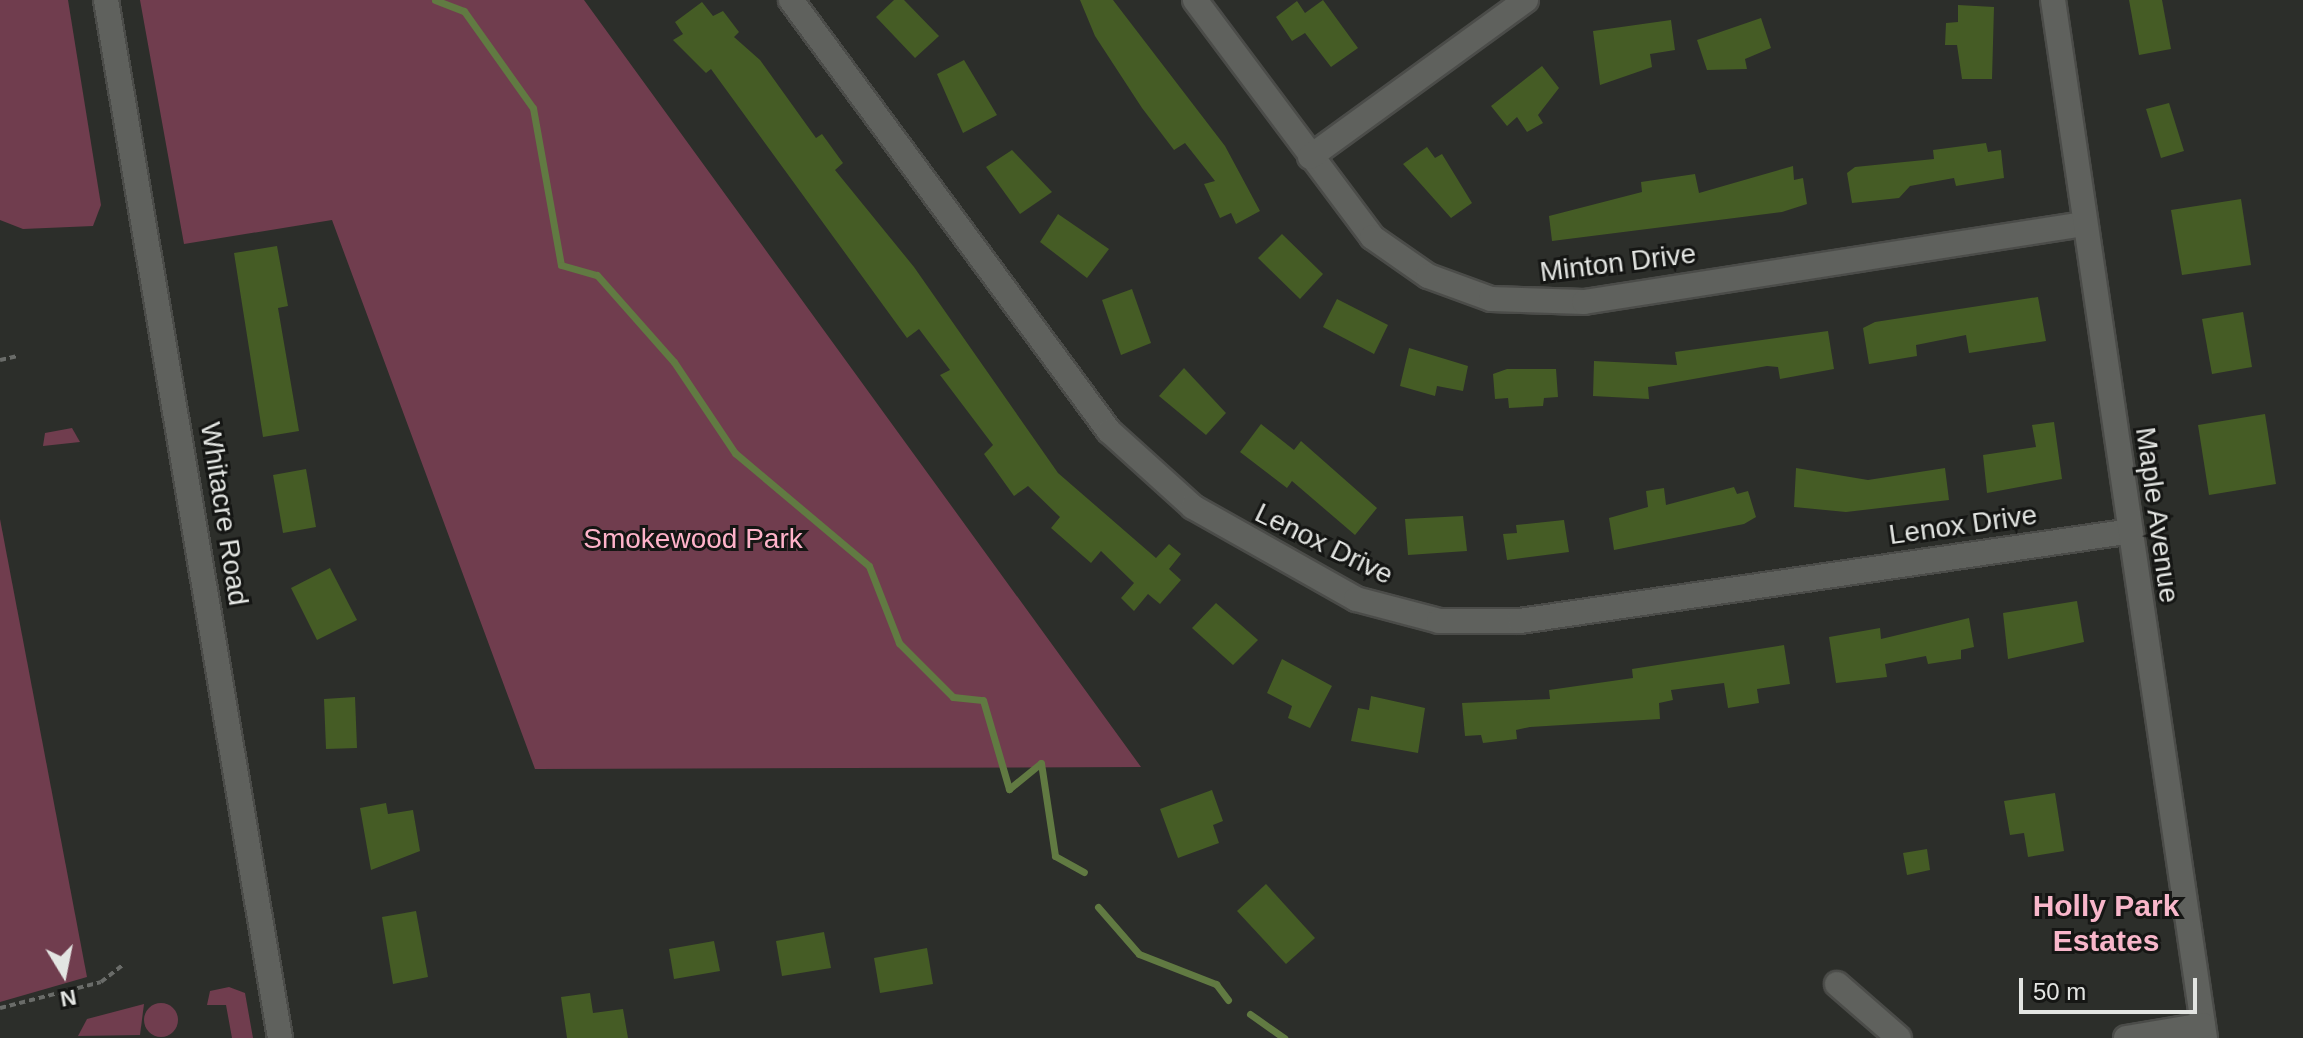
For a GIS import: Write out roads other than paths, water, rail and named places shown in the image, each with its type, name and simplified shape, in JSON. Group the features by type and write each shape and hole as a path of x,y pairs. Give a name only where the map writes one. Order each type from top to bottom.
{"street":[{"name":"Whitacre Road","path":"106,0 280,1038"},
{"name":"Lenox Drive","path":"791,0 1109,431 1205,515 1356,599 1439,621 1520,621 2125,532"},
{"name":"Minton Drive","path":"1195,0 1310,157 1394,256 1459,290 1521,304 1584,302 2083,224"},
{"path":"1310,157 1526,0"},
{"name":"Maple Avenue","path":"2053,0 2125,532 2204,1032"},
{"path":"1837,984 1899,1038"},
{"path":"2126,1038 2204,1032"}],"waterway":[{"path":"435,0 464,11 533,108 561,265 597,275 674,362 735,453 869,566 899,643 953,697 983,700 1009,789 1041,763 1055,856 1084,872"},
{"path":"1098,907 1139,954 1216,984 1228,1000"},
{"path":"1250,1014 1284,1038"}],"district":[{"name":"Holly Park Estates","path":"2106,923"}],"park label":[{"name":"Smokewood Park","path":"693,539"}]}
